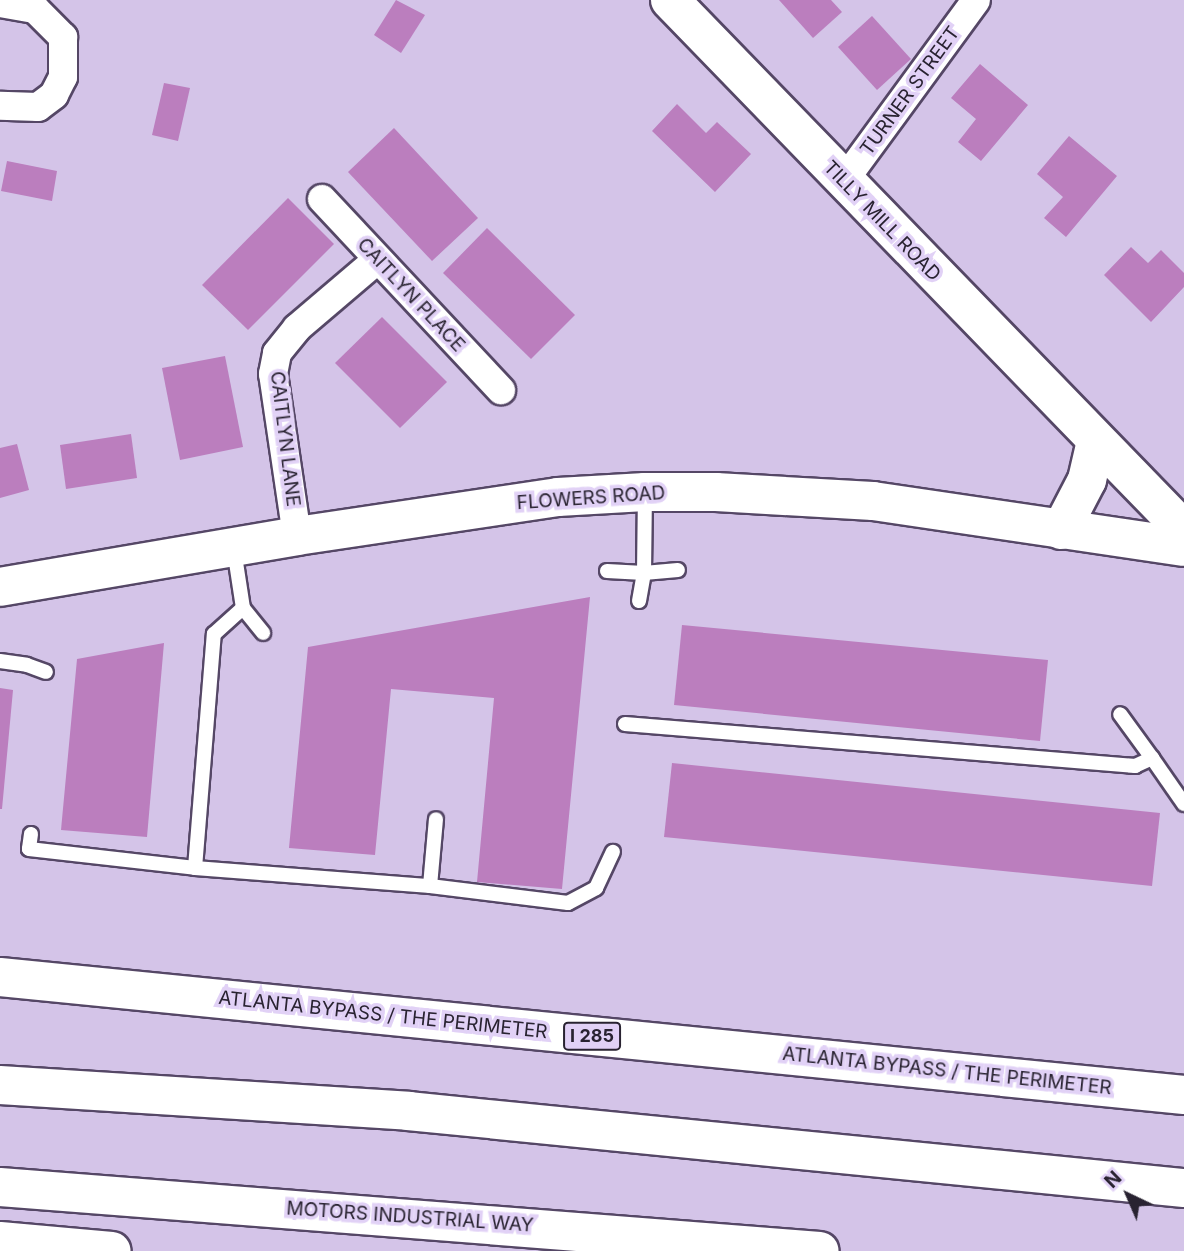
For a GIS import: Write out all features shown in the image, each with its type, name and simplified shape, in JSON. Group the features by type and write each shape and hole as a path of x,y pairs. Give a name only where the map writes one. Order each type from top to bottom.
{"main road":[{"name":"TILLY MILL ROAD","path":"670,0 731,60 843,182 1184,530"},
{"path":"1061,530 1087,480 1096,441"},
{"name":"FLOWERS ROAD","path":"0,587 233,547 558,497 645,492 716,492 873,501 1184,547"},
{"name":"ATLANTA BYPASS / THE PERIMETER","path":"0,977 1184,1095"},
{"path":"0,1085 408,1111 1184,1188"},
{"path":"4,1187 2,1244 112,1251"},
{"name":"MOTORS INDUSTRIAL WAY","path":"4,1187 820,1251"}],"street":[{"name":"TURNER STREET","path":"843,182 976,0"},
{"path":"0,3 35,9 63,37 64,77 54,95 38,107 0,106"},
{"name":"CAITLYN PLACE","path":"322,199 501,390"},
{"name":"CAITLYN LANE","path":"297,537 273,374 277,353 297,328 377,260"}],"lane":[{"path":"639,601 644,573 645,492"},
{"path":"233,547 243,608 263,634"},
{"path":"607,571 644,573 678,570"},
{"path":"195,868 214,634 243,608"},
{"path":"0,661 27,665 46,672"},
{"path":"1120,714 1184,804"},
{"path":"625,724 1135,766 1152,758"},
{"path":"430,886 436,820"},
{"path":"31,834 29,849 195,868 430,886 568,903 596,888 613,852"}],"building":[{"path":"396,0 425,15 401,53 374,35"},
{"path":"779,0 831,0 842,12 813,38"},
{"path":"872,16 911,59 877,90 838,47"},
{"path":"980,64 1028,105 981,161 958,142 976,119 951,98"},
{"path":"164,83 190,88 178,141 152,135"},
{"path":"677,104 706,133 717,122 751,154 715,192 652,131"},
{"path":"394,128 478,218 432,261 348,172"},
{"path":"1069,136 1117,176 1066,237 1044,218 1063,197 1037,174"},
{"path":"7,161 57,171 52,201 1,191"},
{"path":"288,198 334,244 248,330 202,285"},
{"path":"487,228 575,315 531,359 443,273"},
{"path":"1131,247 1148,263 1161,250 1184,273 1184,287 1151,322 1104,275"},
{"path":"382,317 447,382 400,428 335,363"},
{"path":"225,356 243,447 180,460 162,368"},
{"path":"131,434 137,478 66,489 60,445"},
{"path":"17,444 29,490 0,498 0,448"},
{"path":"590,597 562,889 477,882 494,698 391,689 375,855 289,848 308,647"},
{"path":"682,625 1048,660 1040,741 674,705"},
{"path":"164,643 147,837 61,830 77,659"},
{"path":"0,688 13,690 2,809 0,809"},
{"path":"672,763 1160,813 1152,886 664,837"}]}
